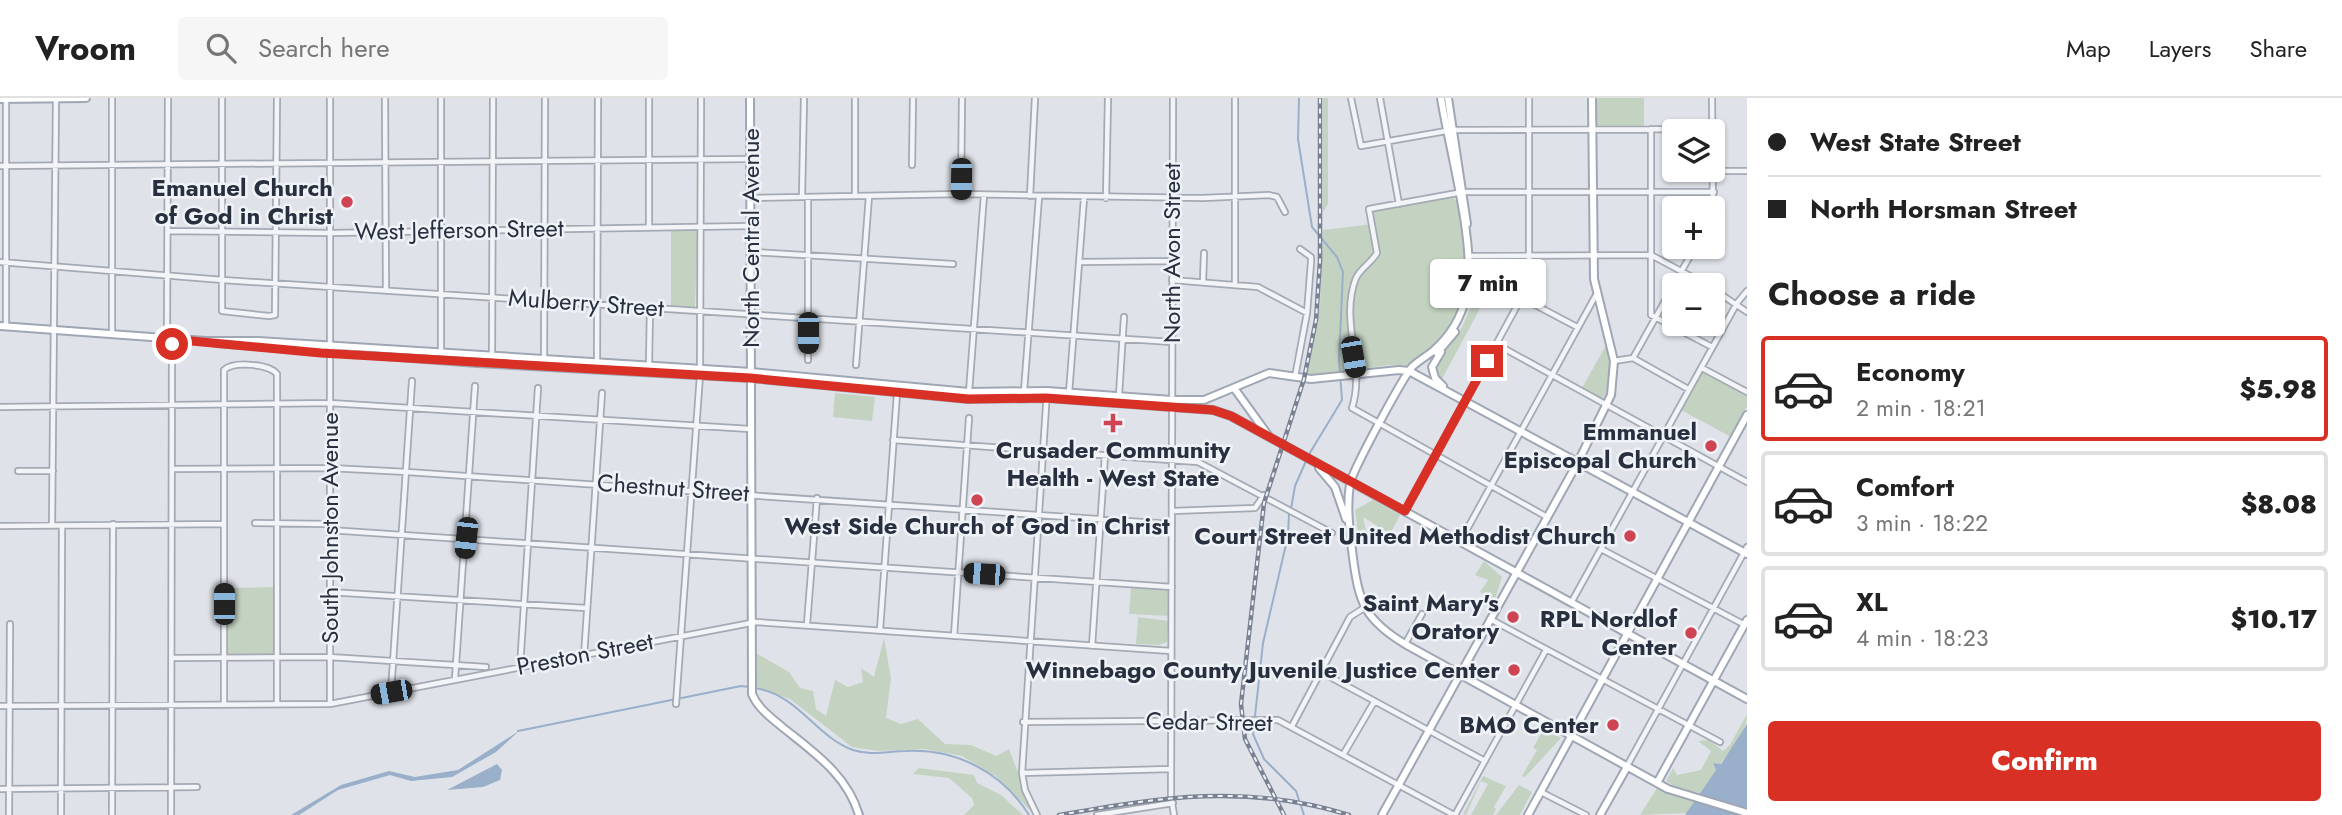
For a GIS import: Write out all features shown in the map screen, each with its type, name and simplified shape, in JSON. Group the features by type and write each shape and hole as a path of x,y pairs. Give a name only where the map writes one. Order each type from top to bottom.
{"main road":[{"path":"0,99 86,98"},
{"name":"North Central Avenue","path":"750,98 752,694 761,709 836,772 850,792 859,815"},
{"path":"1382,815 1608,406 1614,361 1596,295 1593,255 1592,98"},
{"path":"1445,100 1474,276 1469,304 1432,366 1435,378 1447,390"},
{"path":"1471,256 1469,284 1458,319 1442,343 1409,371 1350,481 1349,526 1357,587 1364,608 1373,622 1405,644 1626,767 1692,797 1747,813"},
{"path":"3,327 750,375 969,392 1024,391 1172,404 1204,400 1246,380 1269,373 1304,379 1389,369 1409,371 1746,551"},
{"path":"1409,371 1448,343"},
{"path":"330,350 492,357 544,363 597,363 700,372"},
{"path":"750,375 968,399 1069,393 1119,396 1221,412 1747,699"},
{"path":"1234,388 1270,438"},
{"path":"1528,815 1747,415"},
{"path":"1310,460 1335,487 1349,526"},
{"path":"1657,783 1746,623"},
{"path":"1723,664 1722,676 1727,688"},
{"path":"1600,815 1626,767"}],"street":[{"path":"52,526 56,98"},
{"path":"112,334 113,98"},
{"path":"168,98 168,276 173,407 171,815"},
{"path":"222,98 222,311 239,315 275,315 278,233 277,98"},
{"name":"South Johnston Avenue","path":"330,98 330,704"},
{"path":"385,98 386,290"},
{"path":"441,98 441,354"},
{"path":"492,357 493,98"},
{"path":"544,363 545,98"},
{"path":"597,363 598,98"},
{"path":"649,98 649,226"},
{"path":"676,704 700,372 701,98"},
{"path":"804,98 808,360"},
{"path":"855,98 855,196"},
{"path":"912,164 913,98"},
{"path":"961,194 962,98"},
{"path":"1030,196 1035,98"},
{"path":"1106,198 1108,98"},
{"name":"North Avon Street","path":"1172,98 1171,769 1174,815"},
{"path":"1235,98 1235,285"},
{"path":"1351,98 1361,146 1450,131 1662,129"},
{"path":"1380,98 1399,204"},
{"path":"1405,511 1529,284 1529,98"},
{"path":"1712,98 1713,119"},
{"path":"3,327 3,166 6,99"},
{"path":"1651,129 1651,315 1712,348"},
{"path":"3,166 751,159"},
{"path":"1725,171 1747,171"},
{"path":"1714,182 1714,196"},
{"path":"1547,517 1352,408 1356,373 1349,326 1354,286 1360,271 1375,257 1377,250 1369,209 1460,192 1714,192"},
{"path":"751,198 961,194 1084,198 1274,195 1285,212"},
{"path":"969,392 985,195"},
{"path":"856,365 869,197"},
{"path":"1024,391 1039,197"},
{"path":"1069,393 1084,198"},
{"name":"West Jefferson Street","path":"168,231 330,233 751,226"},
{"path":"1295,377 1307,313 1311,257 1300,249"},
{"path":"752,253 953,264"},
{"path":"1203,282 1204,253"},
{"path":"1471,256 1651,255 1681,272"},
{"path":"1633,358 1688,259"},
{"path":"1080,262 1172,261"},
{"name":"Mulberry Street","path":"3,263 223,281 492,296 1172,342"},
{"path":"1172,280 1258,287 1307,313"},
{"path":"1571,603 1688,389 1737,303 1747,291"},
{"path":"1460,542 1596,295"},
{"path":"1725,296 1747,312"},
{"path":"1522,298 1577,327"},
{"path":"649,367 650,307"},
{"path":"1119,396 1124,317"},
{"path":"1496,344 1747,482"},
{"path":"1614,361 1633,358 1688,389"},
{"path":"224,703 224,370 235,365 275,370 278,404 277,703"},
{"path":"1701,368 1747,392"},
{"path":"391,692 412,381"},
{"path":"455,680 475,386"},
{"path":"520,667 538,388"},
{"path":"584,656 602,393"},
{"path":"880,630 897,393"},
{"path":"1037,815 1025,790 1022,773 1023,722 1047,394"},
{"path":"0,407 330,403 750,429"},
{"path":"954,636 969,418"},
{"path":"893,440 1206,463 1332,533"},
{"path":"1091,646 1105,455"},
{"name":"Chestnut Street","path":"173,469 330,468 407,472 692,489 1172,524"},
{"path":"18,471 52,471"},
{"path":"1172,511 1255,508 1264,495"},
{"path":"807,624 817,498"},
{"path":"255,523 1172,587"},
{"path":"112,815 113,524"},
{"path":"0,526 224,524"},
{"path":"61,815 62,526"},
{"path":"1601,548 1746,623"},
{"path":"1626,767 1746,551"},
{"path":"329,592 586,608"},
{"path":"1292,726 1350,617 1364,608"},
{"path":"1405,644 1422,614"},
{"path":"1490,619 1720,742"},
{"path":"9,815 10,624"},
{"name":"Preston Street","path":"0,706 330,704 681,635 750,624 807,624 1030,643 1171,651"},
{"path":"1455,815 1546,650"},
{"path":"173,658 329,657 486,667"},
{"path":"1321,672 1485,761"},
{"path":"1343,755 1374,702"},
{"name":"Cedar Street","path":"1023,722 1278,720 1455,815"},
{"path":"1022,773 1171,769"},
{"path":"0,789 197,787"},
{"path":"1541,792 1586,815"},
{"path":"1097,815 1173,803"}],"green space":[{"path":"1323,98 1328,98 1328,204 1323,212"},
{"path":"1596,98 1644,98 1644,126 1597,126"},
{"path":"1452,197 1457,202 1465,274 1457,315 1446,333 1430,350 1407,366 1389,365 1307,376 1320,303 1323,230 1373,224 1373,210"},
{"path":"671,229 698,231 695,307 671,306"},
{"path":"1477,277 1492,286 1441,381 1435,375 1438,362 1465,321"},
{"path":"1606,345 1610,381 1602,399 1582,388"},
{"path":"1702,372 1747,396 1747,407 1731,437 1681,410"},
{"path":"835,393 875,397 872,421 833,417"},
{"path":"1373,500 1400,515 1390,534 1363,517 1366,531 1363,529 1358,534 1355,510"},
{"path":"1484,561 1502,577 1495,599 1480,592 1488,580 1475,575"},
{"path":"274,587 275,654 227,654 227,588"},
{"path":"1131,587 1168,590 1169,616 1129,614"},
{"path":"1138,617 1169,621 1167,642 1159,645 1136,644"},
{"path":"884,638 891,678 886,718 901,724 918,719 945,744 971,745 996,756 1009,749 1034,814 997,777 962,756 924,749 878,751 852,747 790,699 754,686 754,652 789,672 800,688 813,691 816,709 826,716 835,680 848,687 863,682 861,668 874,677"},
{"path":"1747,714 1741,734 1720,764 1713,763 1716,770 1700,793 1677,788 1666,781 1673,768 1677,775 1701,770 1711,751 1698,741 1709,740 1723,751 1730,745"},
{"path":"1544,728 1561,738 1525,777 1522,776 1537,750 1533,748"},
{"path":"919,768 974,775 977,783 1001,795 1023,815 964,815 974,805 972,798 949,778 913,774"},
{"path":"1483,776 1506,786 1494,807 1496,809 1493,815 1471,815 1488,784 1481,781 1466,815 1463,814"},
{"path":"1519,785 1532,792 1520,815 1496,815"},
{"path":"1657,788 1694,802 1688,813 1640,815"}],"water":[{"path":"1747,724 1747,815 1685,815 1716,770 1713,763 1721,764"},
{"path":"519,731 496,752 452,777 411,781 390,775 338,790 299,815 291,815 341,785 389,771 415,777 458,770"},
{"path":"497,764 502,770 500,780 483,787 447,790"}],"waterway":[{"path":"1299,98 1298,139 1312,227 1337,257 1343,272 1339,360 1342,400 1308,456"},
{"path":"1291,509 1295,486 1306,461"},
{"path":"1289,514 1288,536 1263,643 1253,734 1264,759 1296,791 1304,815"},
{"path":"518,731 741,686 749,687"},
{"path":"754,688 782,698 828,736 853,750 873,753 925,751 943,754 976,766 1006,787 1029,815"}],"railway":[{"path":"1284,815 1245,739 1241,704 1264,503 1304,379 1316,320 1320,261 1320,98"},
{"path":"1059,815 1133,803 1204,796 1275,799 1349,815"}],"place":[{"name":"Emanuel Church of God in Christ","path":"347,202"},
{"name":"Crusader Community Health - West State","path":"1113,423"},
{"name":"Emmanuel Episcopal Church","path":"1711,446"},
{"name":"West Side Church of God in Christ","path":"977,500"},
{"name":"Court Street United Methodist Church","path":"1630,536"},
{"name":"Saint Mary's Oratory","path":"1513,617"},
{"name":"RPL Nordlof Center","path":"1691,633"},
{"name":"Winnebago County Juvenile Justice Center","path":"1514,670"},
{"name":"BMO Center","path":"1613,725"}],"route":[{"path":"172,344 170,339 321,353 750,378 968,399 1046,398 1213,410 1231,416 1405,511 1487,361"}]}
